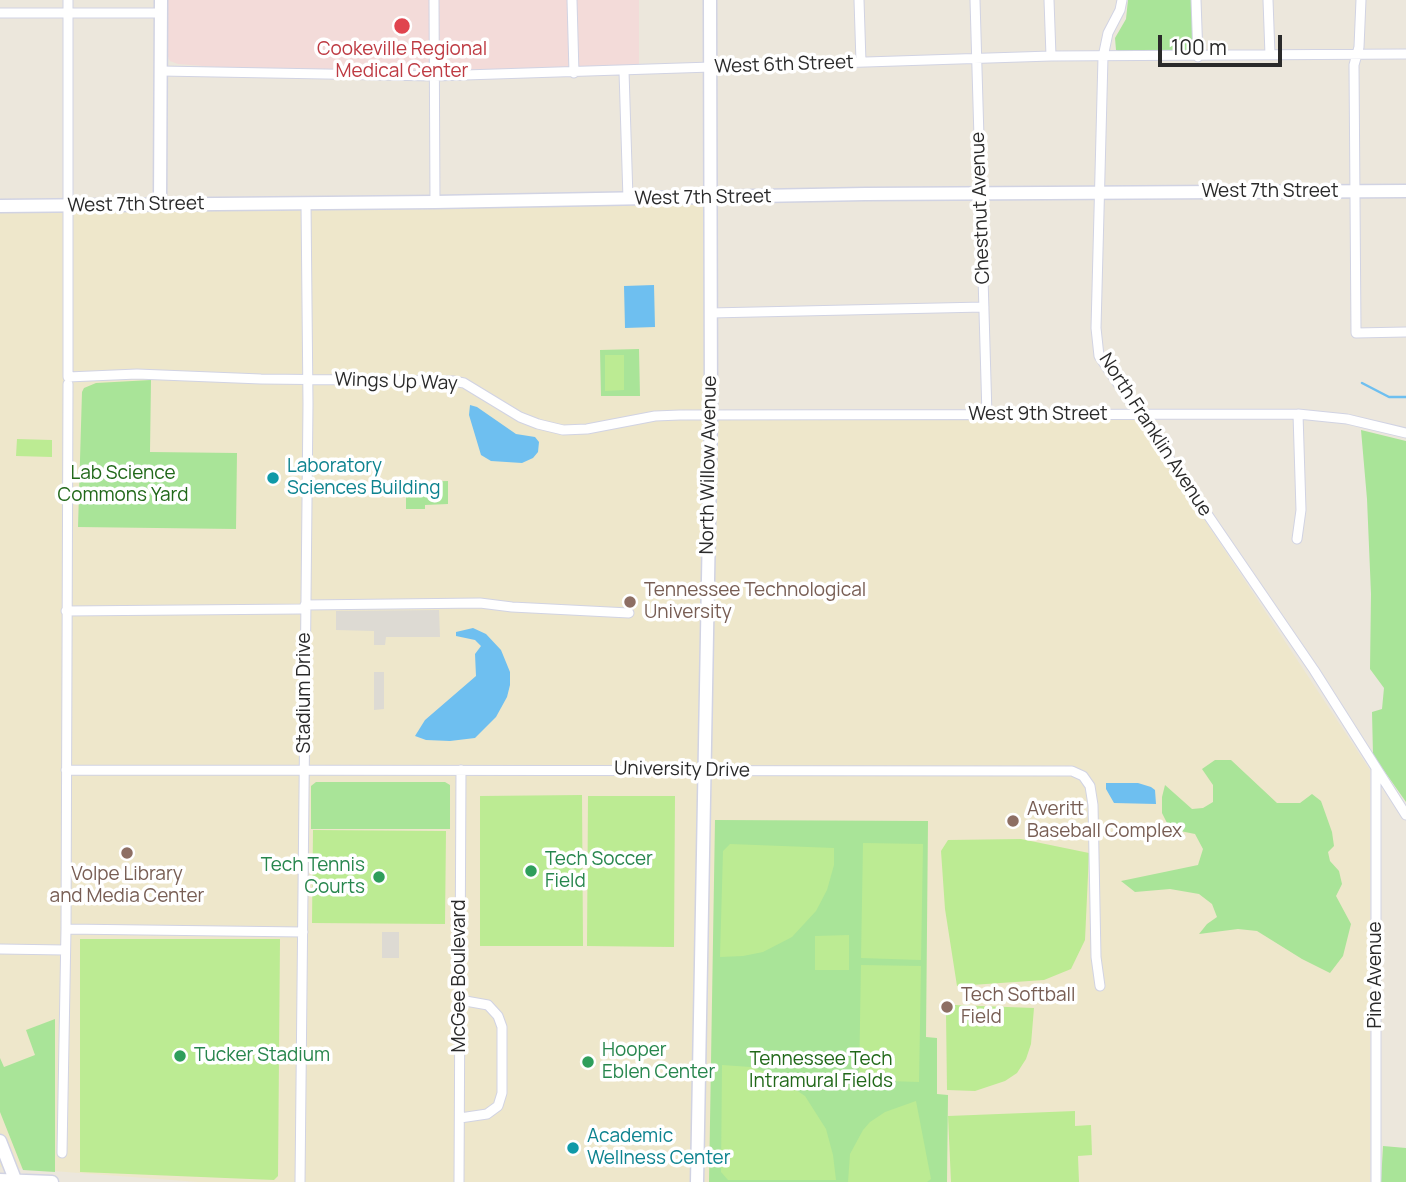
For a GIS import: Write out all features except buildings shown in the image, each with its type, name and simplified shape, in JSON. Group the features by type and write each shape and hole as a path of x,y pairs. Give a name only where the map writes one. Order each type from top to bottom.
{"street":[{"path":"62,1153 66,929 68,0"},
{"path":"434,0 436,202"},
{"path":"572,0 574,73"},
{"name":"North Willow Avenue","path":"697,1182 711,415 710,0"},
{"path":"859,0 861,62"},
{"name":"Chestnut Avenue","path":"975,0 987,415"},
{"path":"1049,0 1051,56"},
{"name":"North Franklin Avenue","path":"1122,0 1108,33 1103,57 1096,328 1099,356 1314,670 1406,815"},
{"path":"1196,0 1198,57"},
{"path":"1268,0 1270,55"},
{"path":"1361,0 1359,47 1354,65 1356,333 1406,332"},
{"path":"0,13 69,13 161,6 160,205"},
{"name":"West 6th Street","path":"162,71 434,76 1051,56 1406,54"},
{"path":"624,71 628,199"},
{"name":"West 7th Street","path":"0,206 709,199 865,194 1406,191"},
{"name":"Stadium Drive","path":"300,1182 306,203"},
{"path":"710,313 984,307"},
{"name":"Wings Up Way","path":"68,380 156,374 464,383 520,417 563,430 609,426 655,416 711,415"},
{"path":"1297,538 1301,510 1298,414"},
{"name":"West 9th Street","path":"711,415 1298,414 1347,419 1406,433"},
{"path":"66,611 480,603 629,612"},
{"name":"Pine Avenue","path":"1376,767 1376,1182"},
{"name":"University Drive","path":"66,770 1072,771 1083,776 1090,786 1093,805 1096,957 1100,986"},
{"name":"McGee Boulevard","path":"459,1182 461,770"},
{"path":"66,929 303,932"},
{"path":"0,949 65,950"},
{"path":"460,1000 488,1005 498,1016 502,1027 502,1093 498,1106 487,1114 460,1118"},
{"path":"0,1142 16,1181"},
{"path":"0,1180 52,1182"}],"shaded area":[{"name":"Cookeville Regional Medical Center","path":"166,0 639,0 639,65 421,73 229,68 178,64 170,61 165,52"},
{"name":"Tennessee Technological University","path":"704,203 705,420 1138,419 1370,770 1370,1182 198,1182 0,1167 0,212 431,209"},
{"path":"439,610 440,637 386,637 385,645 374,645 374,631 336,630 336,611"},
{"path":"374,672 384,672 384,709 374,710"},
{"path":"382,932 399,932 399,958 382,958"}],"green space":[{"path":"1128,0 1193,0 1192,51 1122,53 1116,50 1115,38 1126,19"},
{"path":"639,349 640,396 601,396 600,350"},
{"path":"605,355 624,355 624,390 605,391"},
{"name":"Lab Science Commons Yard","path":"151,380 150,452 237,453 236,529 78,527 82,392 84,388 96,383"},
{"path":"1361,430 1406,441 1406,802 1373,755 1372,712 1382,709 1384,688 1370,669 1371,594"},
{"path":"17,439 52,440 52,457 16,456"},
{"path":"448,481 448,504 425,505 425,509 406,509 406,482"},
{"path":"1215,760 1231,760 1277,803 1300,803 1312,794 1321,801 1332,832 1334,846 1328,852 1330,861 1339,871 1342,884 1336,896 1351,924 1343,956 1330,973 1257,931 1238,929 1199,934 1217,917 1212,904 1199,894 1170,889 1135,892 1121,881 1198,865 1203,849 1195,834 1170,829 1162,813 1162,797 1165,785 1192,809 1203,808 1213,802 1213,785 1202,769"},
{"path":"316,782 445,782 450,785 450,829 311,829 311,786"},
{"name":"Tech Soccer Field","path":"582,795 583,946 480,946 480,796"},
{"name":"Tech Soccer Field","path":"588,796 675,796 674,947 587,946"},
{"name":"Tennessee Tech Intramural Fields","path":"715,820 928,821 926,1037 937,1038 937,1094 948,1095 947,1182 709,1182"},
{"name":"Tech Tennis Courts","path":"313,830 446,831 445,924 312,923"},
{"name":"Averitt Baseball Complex","path":"1021,839 1089,853 1085,940 1071,969 1044,980 957,986 945,909 941,851 948,840"},
{"path":"863,843 923,844 921,960 861,958"},
{"path":"730,844 834,848 834,865 827,890 816,911 792,937 763,952 720,957 723,851"},
{"path":"849,935 849,970 815,970 815,936"},
{"name":"Tucker Stadium","path":"80,939 280,939 278,1176 274,1180 80,1172"},
{"path":"861,965 921,966 919,1082 859,1080"},
{"name":"Tech Softball Field","path":"955,1005 1034,1008 1031,1044 1017,1073 1005,1081 975,1091 947,1090 946,1013"},
{"path":"55,1019 55,1172 23,1170 0,1112 0,1058 4,1067 35,1055 26,1030"},
{"path":"722,1065 751,1067 774,1075 805,1096 826,1129 836,1180 728,1180 721,1172"},
{"path":"916,1101 931,1179 927,1182 848,1182 850,1154 863,1130 885,1112"},
{"path":"1075,1111 1075,1126 1091,1125 1092,1155 1078,1156 1079,1182 951,1182 948,1116"},
{"path":"1383,1146 1406,1148 1406,1182 1381,1182"}],"water":[{"path":"654,285 655,327 625,328 624,286"},
{"path":"470,405 516,434 535,437 539,442 538,452 533,458 522,463 491,461 481,455 469,415"},
{"path":"473,628 486,634 501,650 510,672 507,697 496,717 475,738 450,741 426,740 415,736 425,720 476,676 475,654 481,646 475,640 456,636 456,632"},
{"path":"1106,783 1138,783 1151,787 1155,790 1156,804 1114,803 1106,789"}],"waterway":[{"path":"1362,383 1389,397 1406,397"}],"place":[{"name":"Cookeville Regional Medical Center","path":"402,26"},
{"name":"Laboratory Sciences Building","path":"273,478"},
{"name":"Tennessee Technological University","path":"630,602"},
{"name":"Averitt Baseball Complex","path":"1013,821"},
{"name":"Volpe Library and Media Center","path":"127,853"},
{"name":"Tech Soccer Field","path":"531,871"},
{"name":"Tech Tennis Courts","path":"379,877"},
{"name":"Tech Softball Field","path":"947,1007"},
{"name":"Tucker Stadium","path":"180,1056"},
{"name":"Hooper Eblen Center","path":"588,1062"},
{"name":"Academic Wellness Center","path":"573,1148"}]}
